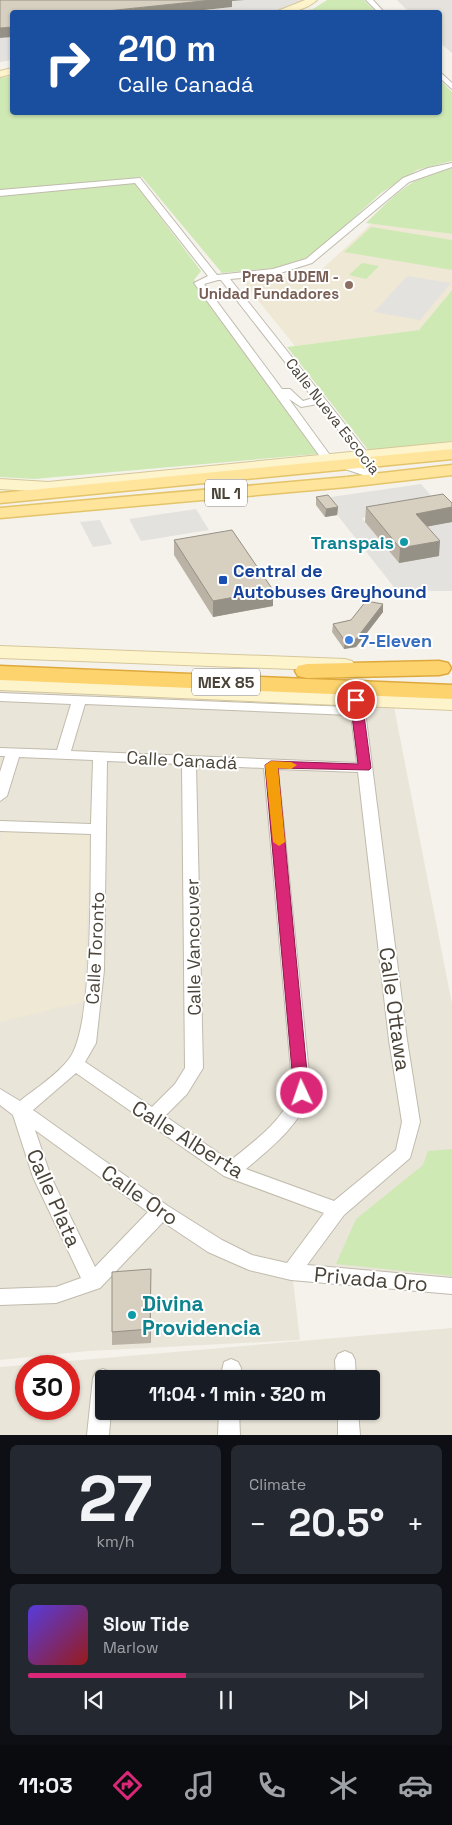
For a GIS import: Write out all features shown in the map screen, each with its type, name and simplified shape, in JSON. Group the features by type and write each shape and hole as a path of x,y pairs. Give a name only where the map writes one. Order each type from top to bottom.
{"highway":[{"name":"MEX 85","path":"0,663 272,674 448,673"},
{"name":"MEX 85","path":"0,673 452,692"}],"main road":[{"name":"NL 1","path":"2,490 298,470 345,466 367,460 452,454"},
{"path":"265,466 298,470"},
{"name":"NL 1","path":"0,514 452,470"}],"street":[{"path":"287,10 302,6 312,0"},
{"path":"369,0 379,10"},
{"path":"442,76 452,87"},
{"path":"220,278 274,272 309,261 406,180 431,170 452,165"},
{"name":"Calle Nueva Escocia","path":"0,193 137,180 220,278 381,478"},
{"name":"Calle Nueva Escocia","path":"220,278 200,282 200,286 328,460 381,478"},
{"path":"270,382 284,389 297,403 312,404 319,399"},
{"name":"NL 1","path":"2,490 328,460 367,460 452,447"},
{"path":"0,652 448,673"},
{"path":"0,684 146,696 357,705 452,704"},
{"path":"0,697 79,700 146,696"},
{"path":"63,755 79,700"},
{"name":"Calle Ottawa","path":"291,1272 337,1210 404,1153 411,1122 398,1040 357,705"},
{"path":"0,796 6,752"},
{"name":"Calle Canadá","path":"6,752 365,768"},
{"name":"Calle Toronto","path":"21,1111 75,1064 87,1044 96,970 100,757"},
{"name":"Calle Vancouver","path":"152,1118 181,1089 194,1068 189,761"},
{"path":"231,1171 290,1118 298,1106 302,1093 271,765"},
{"path":"0,826 99,830"},
{"name":"Calle Alberta","path":"75,1064 231,1171 337,1210"},
{"name":"Calle Oro","path":"0,1096 161,1211 215,1246 249,1262 291,1272"},
{"name":"Calle Plata","path":"21,1111 28,1142 38,1169 93,1282"},
{"path":"0,1297 56,1295 93,1282 161,1211"},
{"name":"Privada Oro","path":"291,1272 452,1286"},
{"path":"98,1435 99,1420"},
{"path":"228,1435 229,1420"},
{"path":"348,1420 349,1435"}],"shaded area":[{"path":"307,0 294,7 279,10 205,10 231,7 224,2"},
{"path":"397,0 452,0 452,53 442,45 442,10 407,10"},
{"path":"10,37 10,60 0,62 0,38"},
{"name":"Prepa UDEM - Unidad Fundadores","path":"372,223 452,234 452,290 419,330 295,346 243,282 318,273"},
{"path":"407,276 451,283 420,320 374,312"},
{"path":"421,484 442,508 403,511 362,518 399,563 415,529 452,522 452,591 397,591 324,498"},
{"path":"196,509 209,530 141,541 129,519"},
{"path":"100,520 112,544 93,547 80,522"},
{"path":"0,684 393,702 452,1004 452,1284 295,1272 293,1281 300,1340 88,1351 49,1355 15,1355 15,1358 0,1360"},
{"path":"2,831 91,833 83,1002 0,1022 0,842"},
{"path":"452,1328 452,1435 0,1435 0,1367 15,1366 15,1420 80,1420 80,1360"}],"green space":[{"path":"327,0 364,0 374,10 308,10 313,9"},
{"path":"10,76 10,115 442,115 442,82 452,92 452,161 417,170 381,193 312,256 276,268 222,273 142,177 0,191 0,78"},
{"path":"452,167 452,234 366,223 395,195 414,181"},
{"path":"133,181 201,271 194,280 317,454 34,479 0,477 0,196"},
{"path":"371,227 452,240 452,270 344,252"},
{"path":"362,263 379,266 366,279 349,275"},
{"path":"452,290 452,441 369,451 287,347 419,330"},
{"path":"452,1149 452,1276 336,1264 356,1219 423,1165 428,1151"}],"building":[{"path":"0,0 212,0 116,10 10,10 10,27 0,28"},
{"path":"443,494 452,503 452,507 416,514 440,541 400,548 366,507"},
{"path":"328,495 338,507 326,509 316,497"},
{"name":"Central de Autobuses Greyhound","path":"232,530 273,590 213,601 174,540"},
{"path":"366,601 383,604 356,639 345,641 333,624 351,620"},
{"name":"Divina Providencia","path":"151,1269 150,1329 112,1332 112,1272"}],"slow traffic":[{"path":"279,842 271,765 291,765"}],"place":[{"name":"Prepa UDEM - Unidad Fundadores","path":"349,285"},
{"name":"Transpais","path":"404,542"},
{"name":"Central de Autobuses Greyhound","path":"223,580"},
{"name":"7-Eleven","path":"349,640"},
{"name":"Divina Providencia","path":"132,1315"}],"route":[{"path":"302,1093 271,765 365,768 356,700"}]}
